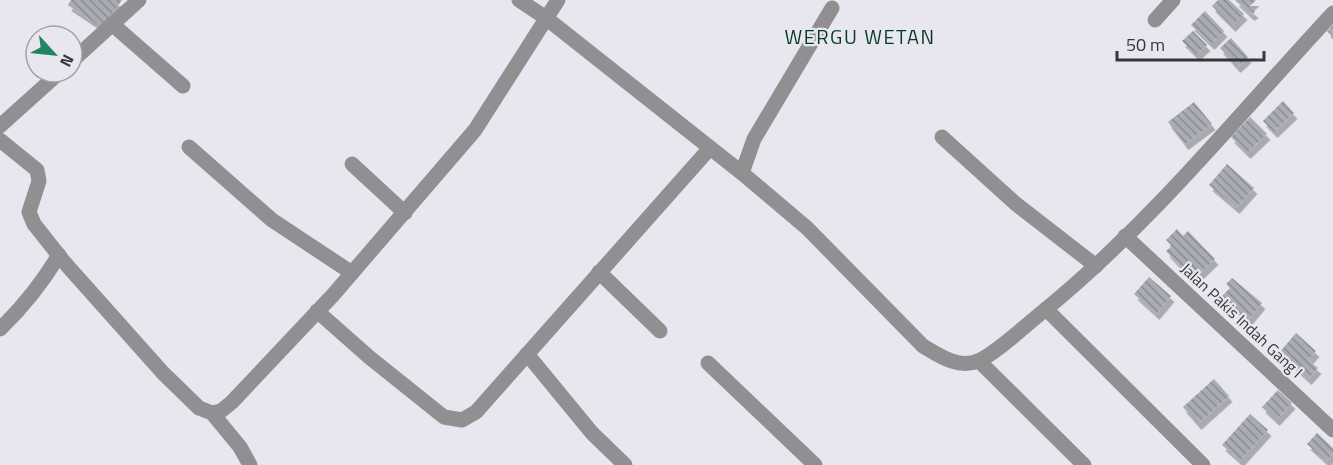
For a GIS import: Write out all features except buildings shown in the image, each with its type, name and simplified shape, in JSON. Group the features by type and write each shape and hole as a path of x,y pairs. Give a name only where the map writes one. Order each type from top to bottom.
{"street":[{"path":"84,50 139,0"},
{"path":"519,0 546,18 742,173 807,228 923,346 942,358 963,364 979,361 1046,309 1096,266 1189,171 1333,13"},
{"path":"212,414 221,411 232,402 317,311 405,213 475,130 558,0"},
{"path":"1155,20 1173,0"},
{"path":"742,173 754,139 832,8"},
{"path":"112,24 183,86"},
{"path":"0,126 47,84"},
{"path":"942,137 1016,204 1096,266"},
{"path":"0,140 37,171 39,181 29,212 34,225 164,373 199,408 212,414 240,447 250,465"},
{"path":"189,147 272,220 352,273"},
{"path":"317,311 369,357 444,417 462,420 476,412 710,148"},
{"path":"352,164 405,213"},
{"name":"Jalan Pakis Indah Gang I","path":"1125,236 1333,430"},
{"path":"0,328 18,312 39,287 59,255"},
{"path":"599,272 660,332"},
{"path":"1046,309 1203,465"},
{"path":"527,354 592,433 625,465"},
{"path":"979,361 1084,465"},
{"path":"708,363 815,465"}],"district":[{"name":"WERGU WETAN","path":"860,36"}]}
